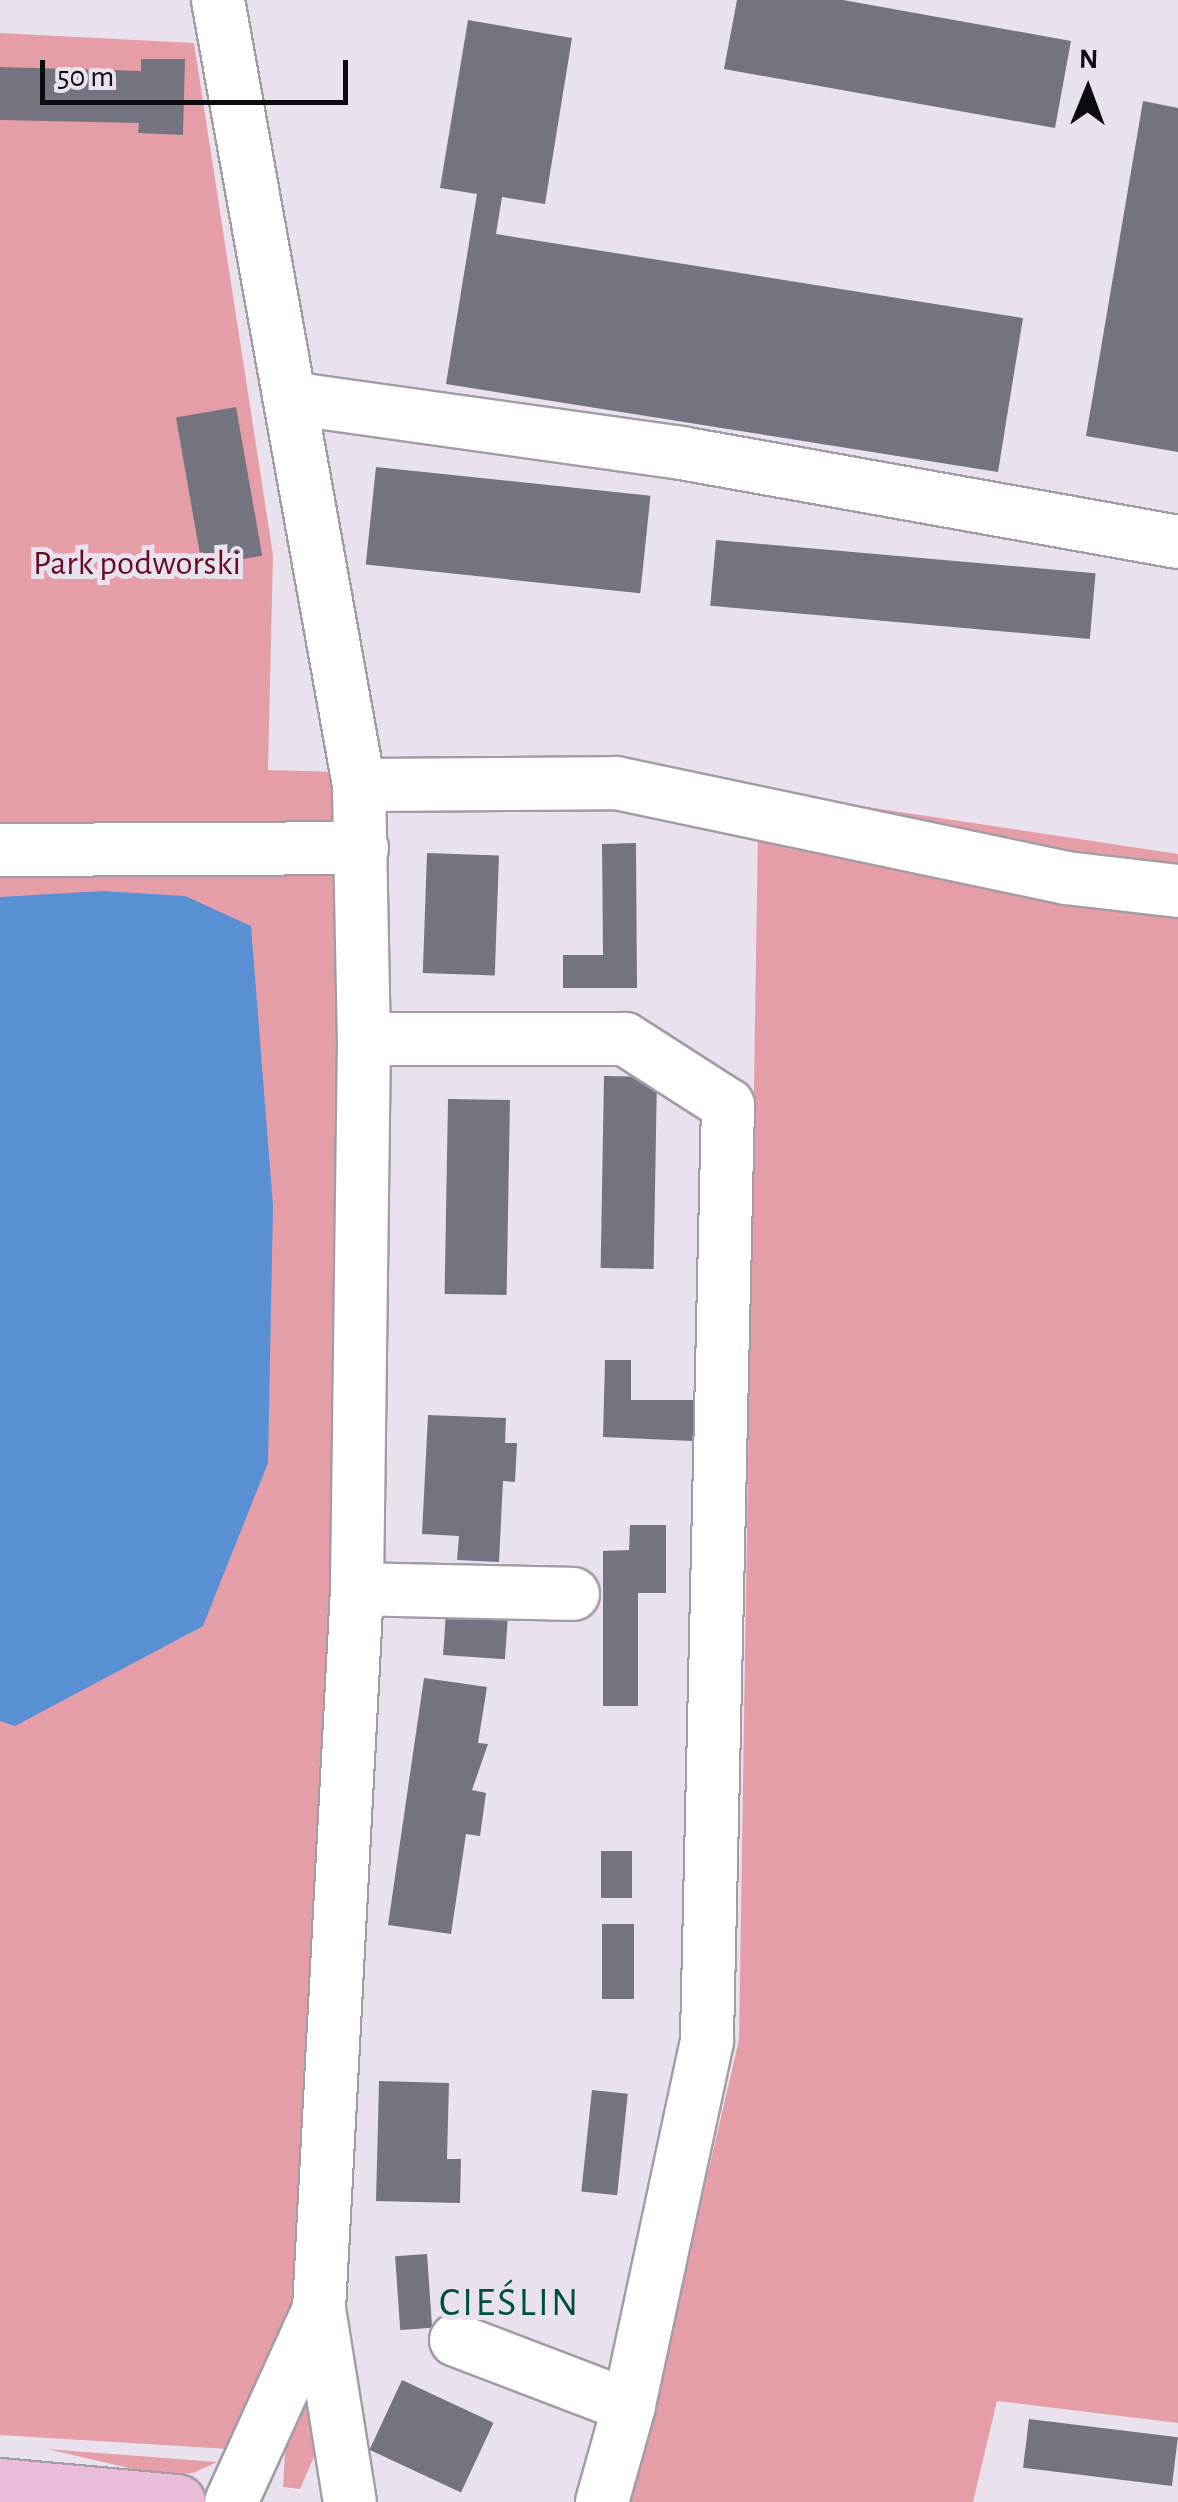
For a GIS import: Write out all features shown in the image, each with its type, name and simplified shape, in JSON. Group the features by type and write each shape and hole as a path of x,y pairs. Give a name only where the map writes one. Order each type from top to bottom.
{"main road":[{"path":"0,2486 177,2502"}],"street":[{"path":"218,0 359,784 364,1039 356,1588 319,2308 350,2502"},
{"path":"290,398 681,453 1178,542"},
{"path":"359,784 616,783 1066,878 1178,891"},
{"path":"0,850 362,848"},
{"path":"364,1039 625,1039 728,1105 708,2040 629,2406 602,2502"},
{"path":"356,1588 573,1594"},
{"path":"231,2502 319,2308"},
{"path":"456,2340 629,2406"}],"green space":[{"name":"Park podworski","path":"0,33 194,43 273,555 268,770 339,772 339,839 0,838"},
{"path":"615,769 1178,854 1178,876"},
{"path":"758,827 1178,905 1178,2423 997,2401 973,2502 631,2502 739,2040"},
{"path":"347,857 346,1294 296,2305 229,2449 0,2435 0,860"},
{"path":"306,2403 317,2405 320,2443 300,2489 283,2487 286,2438"},
{"path":"47,2449 217,2462 193,2473 159,2475"}],"water":[{"path":"103,891 185,896 251,926 273,1206 268,1463 203,1626 15,1726 0,1721 0,897"}],"building":[{"path":"737,0 843,0 1071,41 1055,128 724,69"},
{"path":"468,20 572,38 545,204 502,197 496,234 1023,318 998,472 446,384 477,194 440,188"},
{"path":"141,59 185,59 183,135 138,133 139,123 0,120 0,67 141,71"},
{"path":"1143,101 1178,108 1178,452 1086,436"},
{"path":"236,407 262,556 202,566 176,418"},
{"path":"376,467 650,496 640,593 366,564"},
{"path":"716,540 1096,573 1090,639 710,606"},
{"path":"636,843 637,988 563,988 563,955 603,955 602,844"},
{"path":"427,853 499,856 495,975 423,973"},
{"path":"604,1076 657,1077 654,1269 601,1268"},
{"path":"448,1099 510,1100 507,1295 445,1294"},
{"path":"605,1360 631,1360 631,1400 693,1400 693,1441 603,1437"},
{"path":"428,1415 506,1418 505,1443 517,1443 515,1482 503,1481 499,1562 457,1560 459,1536 422,1534"},
{"path":"630,1525 666,1525 666,1593 638,1593 638,1706 603,1706 603,1551 629,1550"},
{"path":"446,1613 508,1617 505,1659 443,1655"},
{"path":"424,1678 487,1687 478,1743 488,1744 472,1790 486,1793 480,1836 466,1834 451,1934 388,1925"},
{"path":"601,1851 632,1851 632,1898 601,1898"},
{"path":"602,1924 634,1924 634,1999 602,1999"},
{"path":"379,2081 449,2083 447,2159 461,2159 460,2203 376,2201"},
{"path":"592,2090 628,2094 617,2195 581,2191"},
{"path":"427,2254 432,2328 400,2330 395,2256"},
{"path":"402,2380 494,2423 461,2492 369,2450"},
{"path":"1029,2419 1178,2437 1172,2486 1023,2468"}],"district":[{"name":"CIEŚLIN","path":"510,2303"}]}
